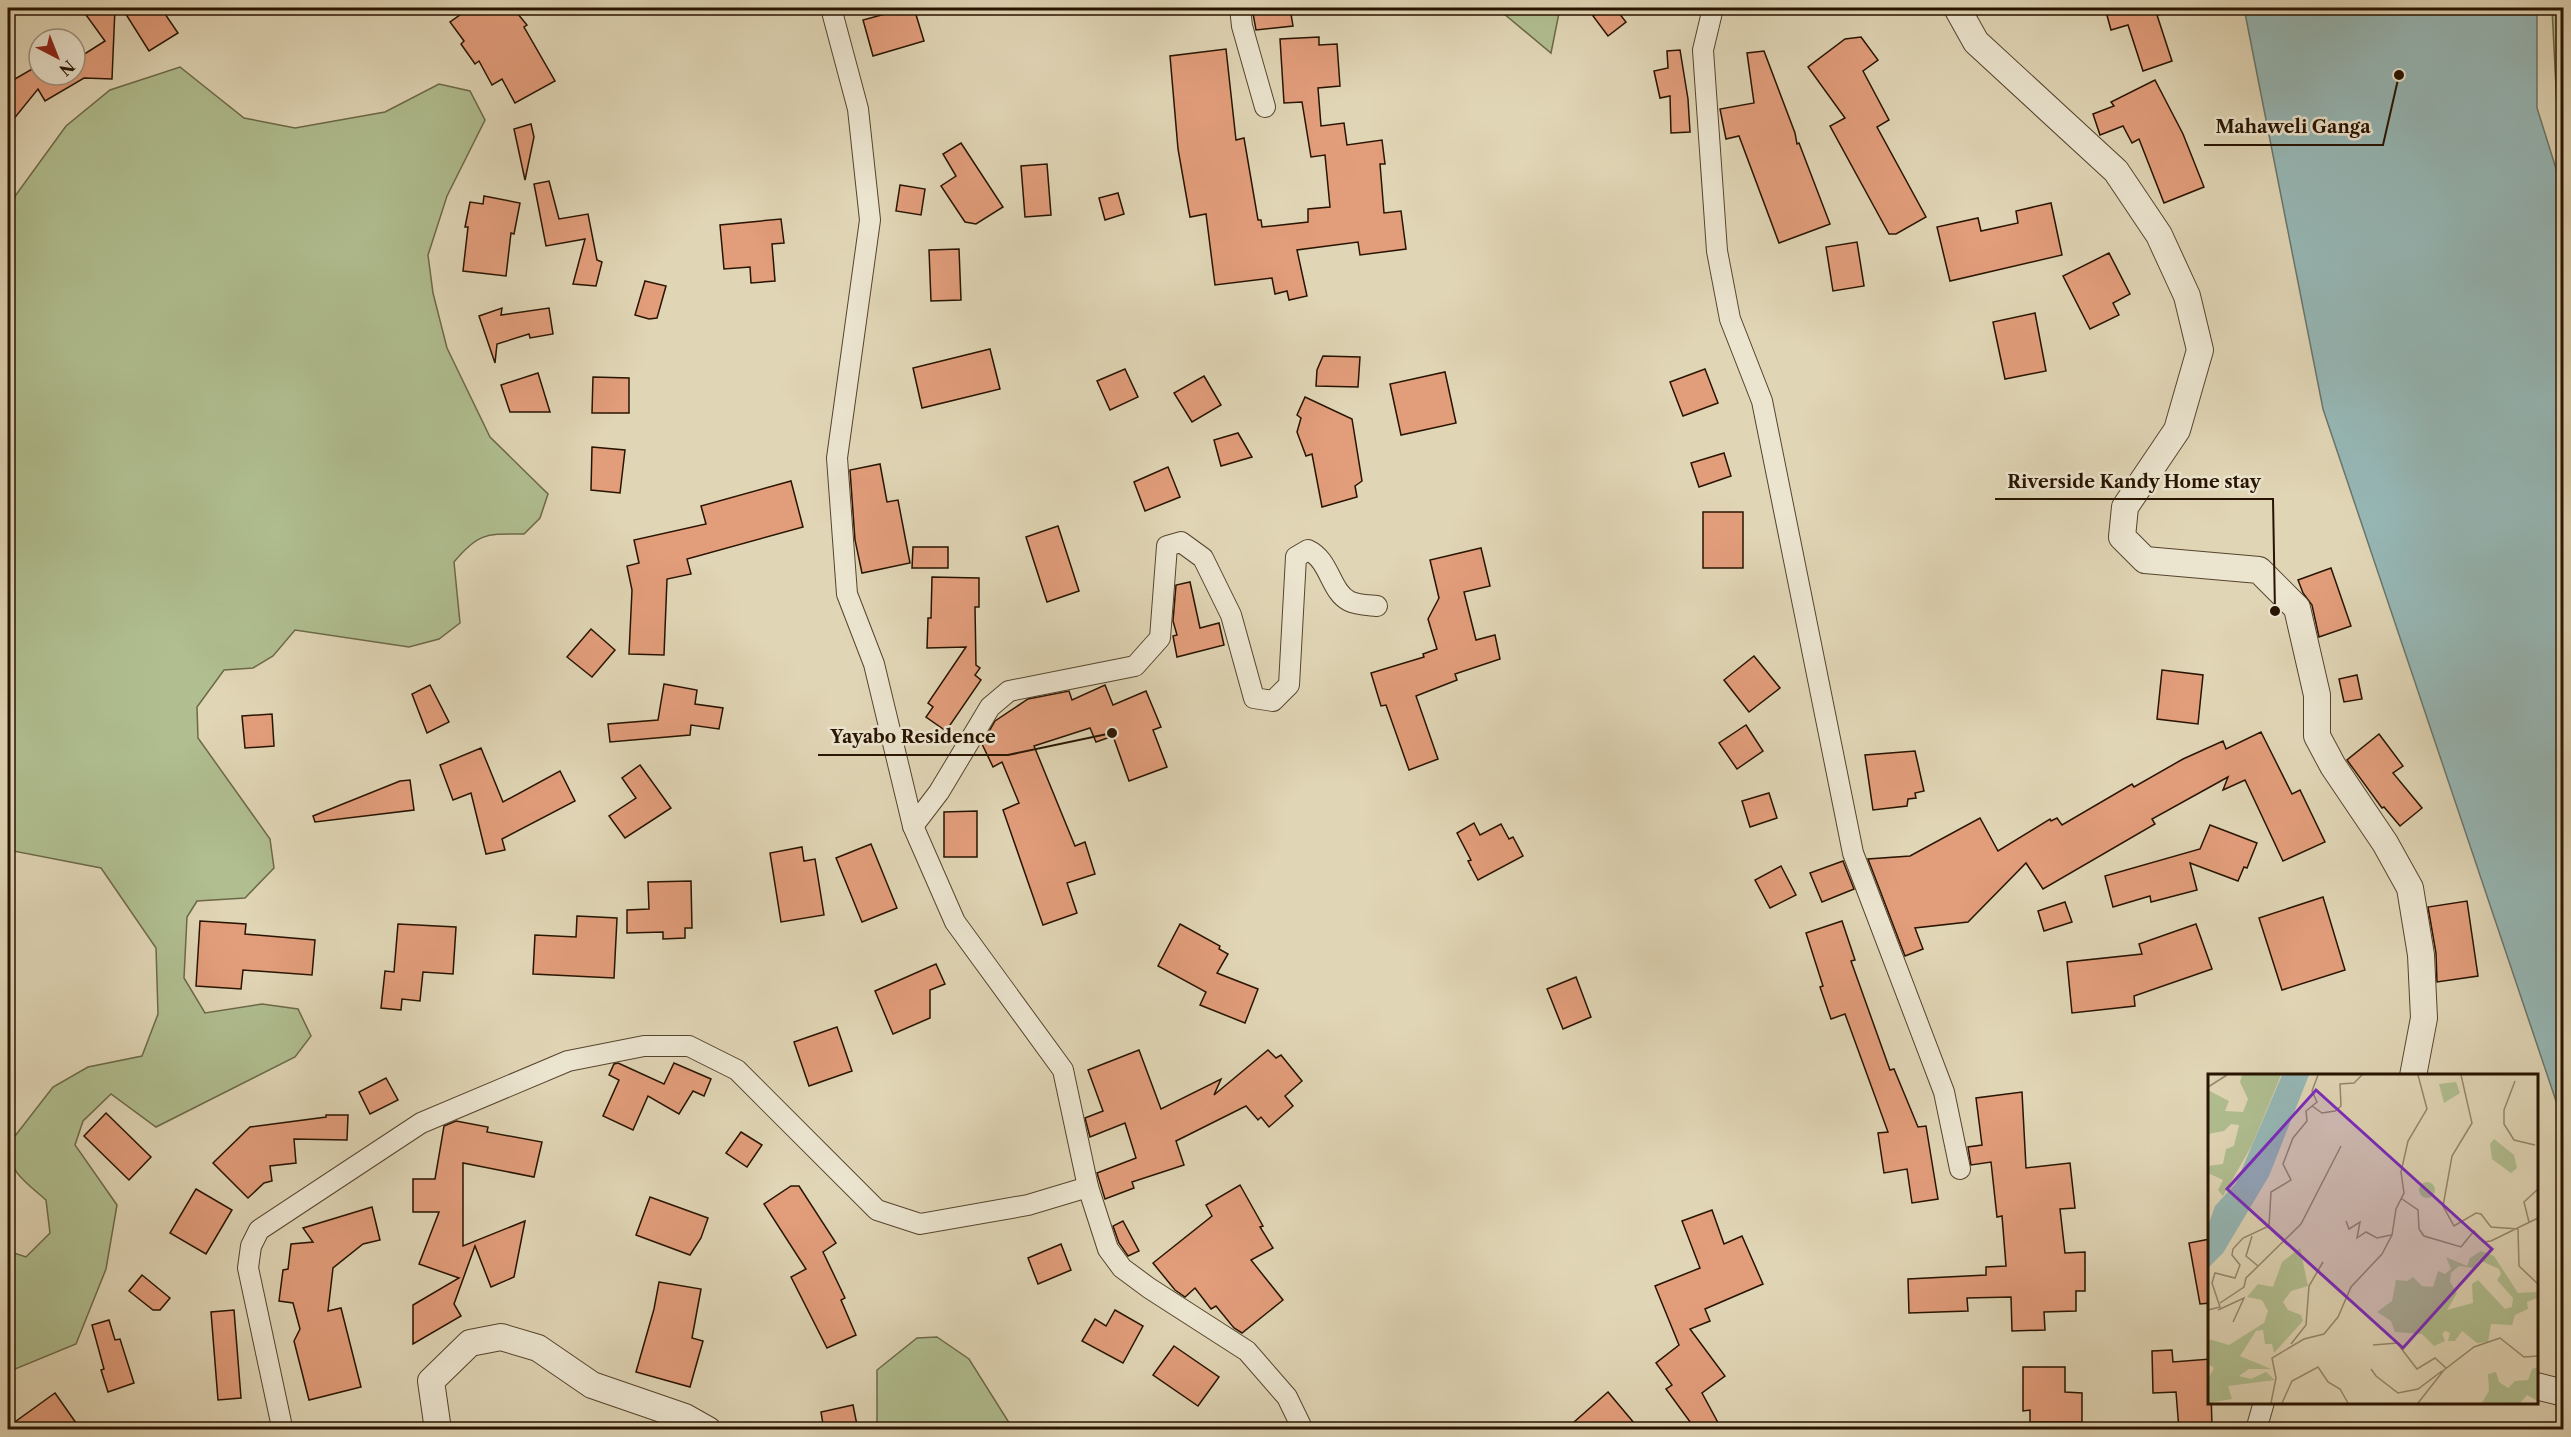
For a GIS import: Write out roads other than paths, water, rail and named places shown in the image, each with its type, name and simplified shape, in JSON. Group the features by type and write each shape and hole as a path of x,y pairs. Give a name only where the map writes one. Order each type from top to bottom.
{"street":[{"path":"831,8 858,109 870,220 837,458 847,594 874,664 913,826 955,922 1063,1070 1088,1187 1108,1249 1122,1268 1149,1288 1247,1351 1287,1397 1303,1430"},
{"path":"1240,8 1242,26 1264,107"},
{"path":"1713,8 1703,50 1717,251 1730,319 1762,401 1852,853 1944,1092 1960,1169"},
{"path":"1958,8 1976,42 2116,171 2159,235 2187,296 2200,350 2177,430 2125,507 2121,537 2145,560 2259,570 2297,608 2317,695 2317,736 2333,766 2385,843 2410,888 2421,955 2424,1018 2413,1074"},
{"path":"913,826 939,792 990,707 1009,691 1135,666 1160,638 1167,546 1181,542 1203,558 1231,615 1254,698 1273,701 1289,686 1296,557 1308,550 1318,554 1346,599 1356,604 1377,606"},
{"path":"281,1430 248,1268 251,1246 259,1230 421,1123 568,1061 644,1046 689,1046 737,1070 877,1210 920,1224 1028,1205 1088,1187"},
{"path":"438,1430 431,1381 470,1343 501,1337 538,1348 592,1385 686,1417 708,1430"},
{"path":"2538,1386 2564,1393"},
{"path":"2256,1430 2263,1404"}],"water":[{"path":"2244,8 2537,8 2537,108 2564,194 2563,1118 2323,409"}],"place":[{"name":"Mahaweli Ganga","path":"2399,75"},
{"name":"Riverside Kandy Home stay","path":"2275,611"},
{"name":"Yayabo Residence","path":"1112,733"}]}
